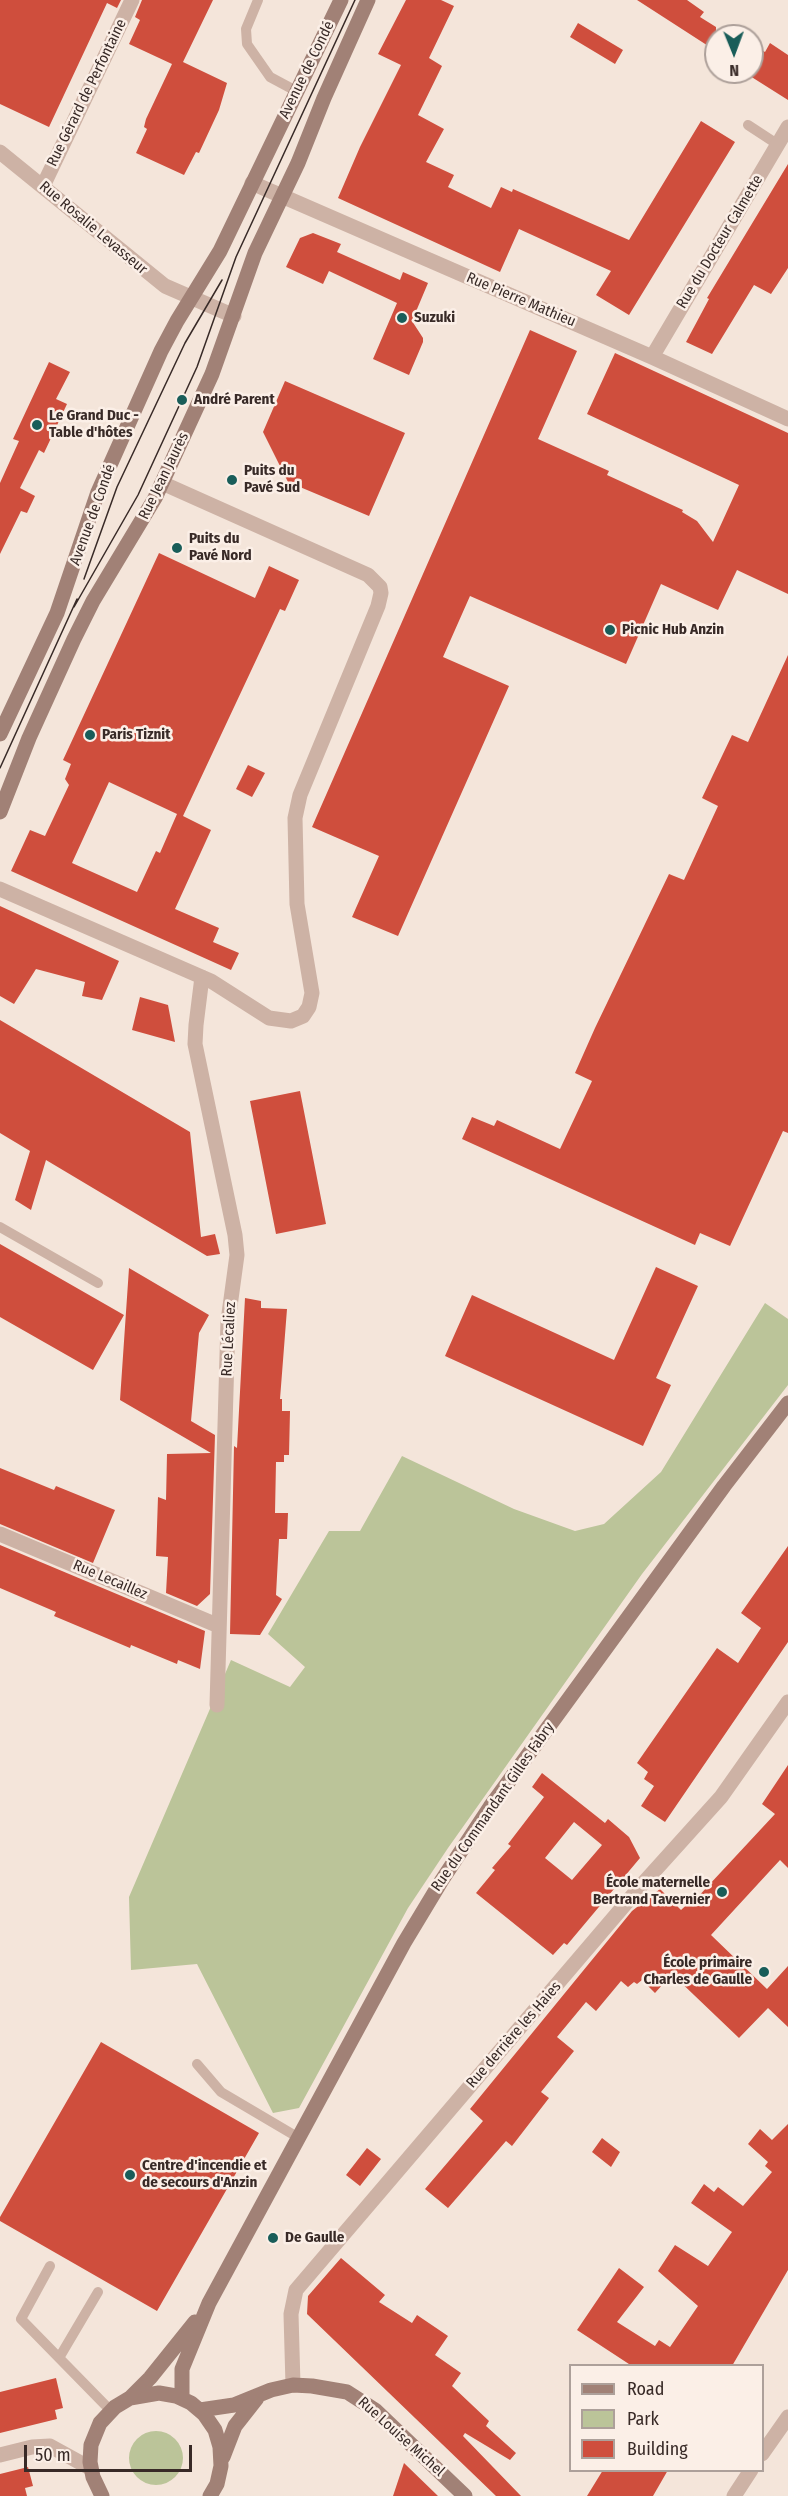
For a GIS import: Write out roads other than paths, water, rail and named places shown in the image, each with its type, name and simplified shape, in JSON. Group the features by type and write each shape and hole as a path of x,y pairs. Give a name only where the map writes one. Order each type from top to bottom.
{"street":[{"name":"Rue Gérard de Perfontaine","path":"42,186 132,0"},
{"name":"Avenue de Condé","path":"0,734 65,594 104,478 161,351 216,258 341,0"},
{"name":"Rue Jean Jaurès","path":"0,812 29,738 74,639 93,601 144,520 212,374 250,267 368,0"},
{"name":"Rue du Docteur Calmette","path":"652,357 788,127"},
{"name":"Rue Rosalie Levasseur","path":"0,152 152,276 190,299"},
{"name":"Rue Pierre Mathieu","path":"252,183 652,357 788,419"},
{"path":"190,299 234,316"},
{"path":"0,889 202,978 231,993 262,1014 277,1020 297,1019 309,1007 312,993 297,904 295,818 300,795 378,606 381,593 375,580 368,575 162,483"},
{"name":"Rue Lécaliez","path":"202,978 195,1044 235,1235 237,1255 228,1321 217,1705"},
{"name":"Rue du Commandant Gilles Fabry","path":"182,2398 182,2369 209,2303 404,1943 466,1841 683,1542 788,1403"},
{"name":"Rue Lecaillez","path":"0,1534 219,1626"},
{"name":"Rue derrière les Haies","path":"293,2385 291,2314 296,2290 639,1888 721,1797 788,1702"},
{"name":"Rue du Commandant Gilles Fabry","path":"130,2398 155,2372 209,2303"},
{"name":"Rue Louise Michel","path":"200,2410 234,2405 293,2385 335,2389 367,2403 465,2496"},
{"path":"102,2496 92,2472 90,2456 95,2434 111,2410 130,2398 159,2393 182,2398 200,2410 217,2435 221,2466"},
{"path":"210,2496 217,2484 235,2426 247,2408 261,2394"},
{"path":"764,2451 788,2417"},
{"path":"0,2455 50,2446 92,2472"},
{"path":"88,2496 92,2472"},
{"path":"734,2496 750,2472"}],"lane":[{"path":"258,0 246,29 247,44 270,77 298,92"},
{"path":"748,125 777,144"},
{"path":"0,1227 98,1283"},
{"path":"197,2064 221,2092 299,2138"},
{"path":"50,2266 21,2319 111,2410"},
{"path":"59,2358 98,2292"}],"tram line":[{"path":"74,607 138,495 197,367 236,257 355,0"},
{"path":"84,579 117,487 185,343 222,280"},
{"path":"0,768 77,599"}],"place":[{"name":"Suzuki","path":"402,318"},
{"name":"André Parent","path":"182,400"},
{"name":"Le Grand Duc - Table d'hôtes","path":"37,425"},
{"name":"Puits du Pavé Sud","path":"232,480"},
{"name":"Puits du Pavé Nord","path":"177,548"},
{"name":"Picnic Hub Anzin","path":"610,630"},
{"name":"Paris Tiznit","path":"90,735"},
{"name":"École maternelle Bertrand Tavernier","path":"722,1892"},
{"name":"École primaire Charles de Gaulle","path":"764,1972"},
{"name":"Centre d'incendie et de secours d'Anzin","path":"130,2175"},
{"name":"De Gaulle","path":"273,2238"}]}
